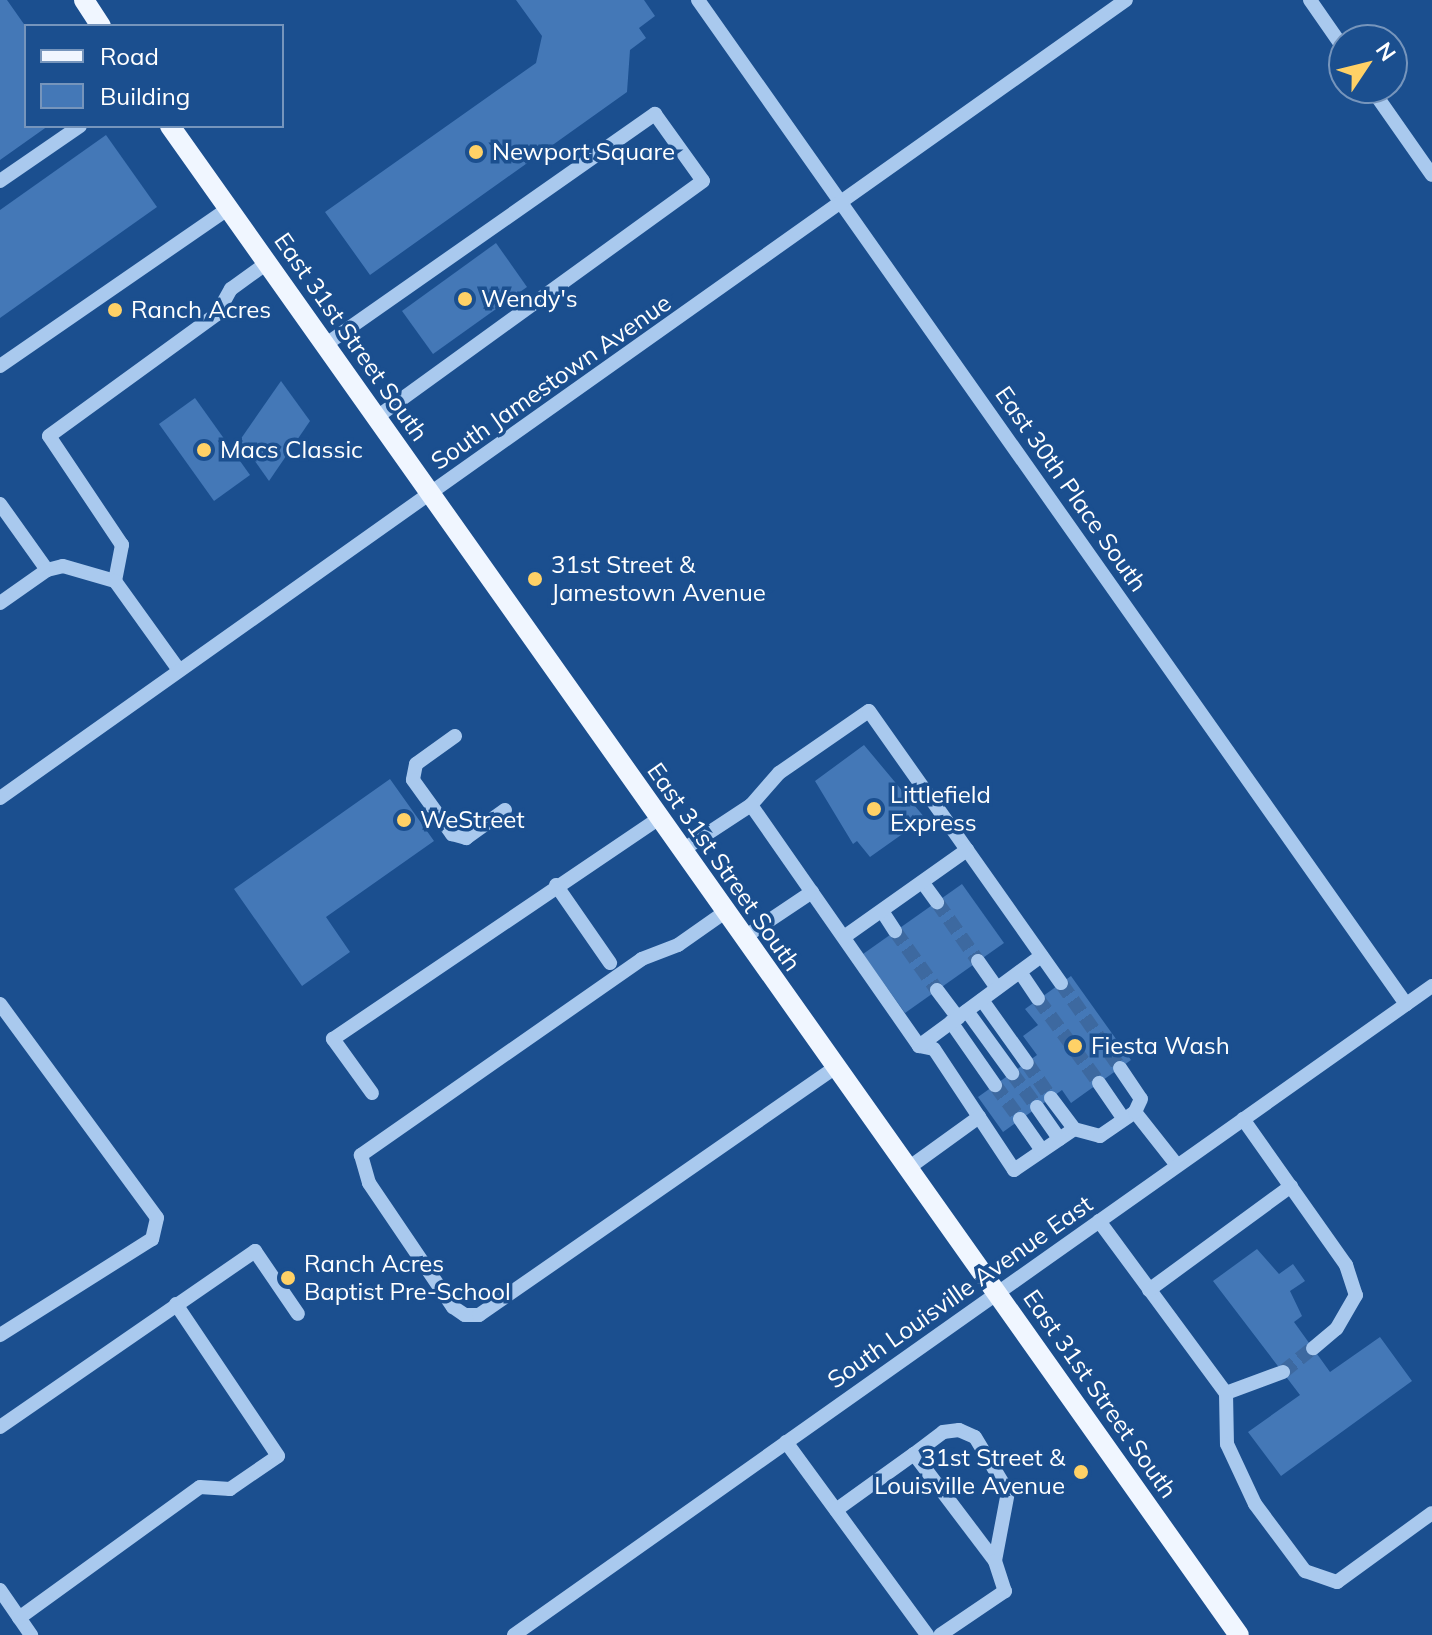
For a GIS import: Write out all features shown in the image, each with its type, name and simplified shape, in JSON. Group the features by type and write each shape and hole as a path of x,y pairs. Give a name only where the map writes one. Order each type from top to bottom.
{"main road":[{"path":"84,0 100,24"},
{"name":"East 31st Street South","path":"171,128 834,1068 1239,1635"}],"street":[{"name":"East 30th Place South","path":"698,0 1406,1004"},
{"name":"South Jamestown Avenue","path":"3,791 430,494 1126,0"},
{"path":"1310,0 1328,26"},
{"path":"1382,104 1432,175"},
{"path":"325,345 655,114 703,181 376,418"},
{"path":"0,181 77,128"},
{"path":"0,366 228,209"},
{"path":"115,581 122,545 49,436 217,314 231,289 267,263"},
{"path":"0,504 47,570"},
{"path":"0,603 47,570 63,566 115,581 179,670"},
{"path":"681,851 751,805 779,773 869,711 1061,983"},
{"path":"455,736 416,764 413,780 452,834 466,838 505,810"},
{"path":"751,805 919,1046 934,1049 1014,1170 1074,1129"},
{"path":"372,1093 333,1039 556,885 658,819"},
{"path":"844,937 967,850"},
{"path":"923,883 937,902"},
{"path":"556,885 610,963"},
{"path":"743,938 812,892"},
{"path":"882,911 895,931"},
{"path":"725,912 678,945 642,959 361,1155 369,1183 453,1307 465,1315 479,1315 834,1068"},
{"path":"919,1046 1041,956"},
{"path":"978,961 997,988"},
{"path":"1020,972 1038,999"},
{"name":"South Louisville Avenue East","path":"514,1635 998,1294 1176,1164 1432,986"},
{"path":"937,990 1012,1073"},
{"path":"982,1000 1027,1063"},
{"path":"0,1004 157,1218 152,1239 0,1335"},
{"path":"959,1017 995,1085"},
{"path":"1051,1098 1074,1129 1100,1136 1129,1115 1141,1099 1120,1068"},
{"path":"1099,1083 1176,1164"},
{"path":"1037,1107 1059,1139"},
{"path":"907,1169 979,1117"},
{"path":"1020,1119 1042,1150"},
{"path":"1243,1119 1346,1265 1356,1295 1336,1329 1313,1348"},
{"path":"1149,1290 1291,1186"},
{"path":"1099,1221 1226,1393 1227,1444 1255,1504 1305,1571 1337,1582 1432,1513"},
{"path":"0,1427 255,1251 298,1314"},
{"path":"19,1618 200,1487 230,1489 278,1456 176,1304"},
{"path":"1226,1393 1283,1372"},
{"path":"836,1510 943,1432 959,1430 975,1437 1001,1473 1008,1492 995,1561"},
{"path":"786,1442 927,1635"},
{"path":"914,1454 995,1561 1005,1591 940,1635"},
{"path":"0,1590 31,1635"}],"building":[{"path":"0,0 7,0 24,24 24,128 45,128 0,160"},
{"name":"Newport Square","path":"516,0 644,0 655,16 639,28 646,38 630,50 627,92 370,275 325,212 536,63 542,36"},
{"path":"106,135 157,207 0,318 0,210"},
{"name":"Wendy's","path":"496,243 527,287 433,354 402,311"},
{"path":"281,381 310,421 269,481 240,440"},
{"name":"Macs Classic","path":"195,398 250,475 214,501 159,424"},
{"name":"Littlefield Express","path":"864,745 925,818 870,857 857,841 853,844 815,781"},
{"path":"390,779 434,841 326,917 350,952 302,986 234,889"},
{"path":"962,884 1004,943 905,1013 863,954"},
{"name":"Fiesta Wash","path":"1071,976 1131,1060 1071,1103 1062,1090 1003,1132 978,1097 1037,1055 1023,1036 1038,1025 1025,1009"},
{"path":"1257,1249 1279,1274 1293,1264 1305,1281 1290,1291 1302,1316 1294,1322 1330,1372 1380,1337 1412,1381 1281,1476 1248,1432 1300,1395 1213,1281"}],"tunnel":[{"path":"937,902 978,961"},
{"path":"895,931 937,990"},
{"path":"1061,983 1120,1068"},
{"path":"1038,999 1099,1083"},
{"path":"1027,1063 1051,1098"},
{"path":"1012,1073 1037,1107"},
{"path":"995,1085 1020,1119"},
{"path":"1283,1372 1313,1348"}],"place":[{"name":"Newport Square","path":"476,152"},
{"name":"Wendy's","path":"465,299"},
{"name":"Ranch Acres","path":"115,310"},
{"name":"Macs Classic","path":"204,450"},
{"name":"31st Street & Jamestown Avenue","path":"535,579"},
{"name":"Littlefield Express","path":"874,809"},
{"name":"WeStreet","path":"404,820"},
{"name":"Fiesta Wash","path":"1075,1046"},
{"name":"Ranch Acres Baptist Pre-School","path":"288,1278"},
{"name":"31st Street & Louisville Avenue","path":"1081,1472"}]}
